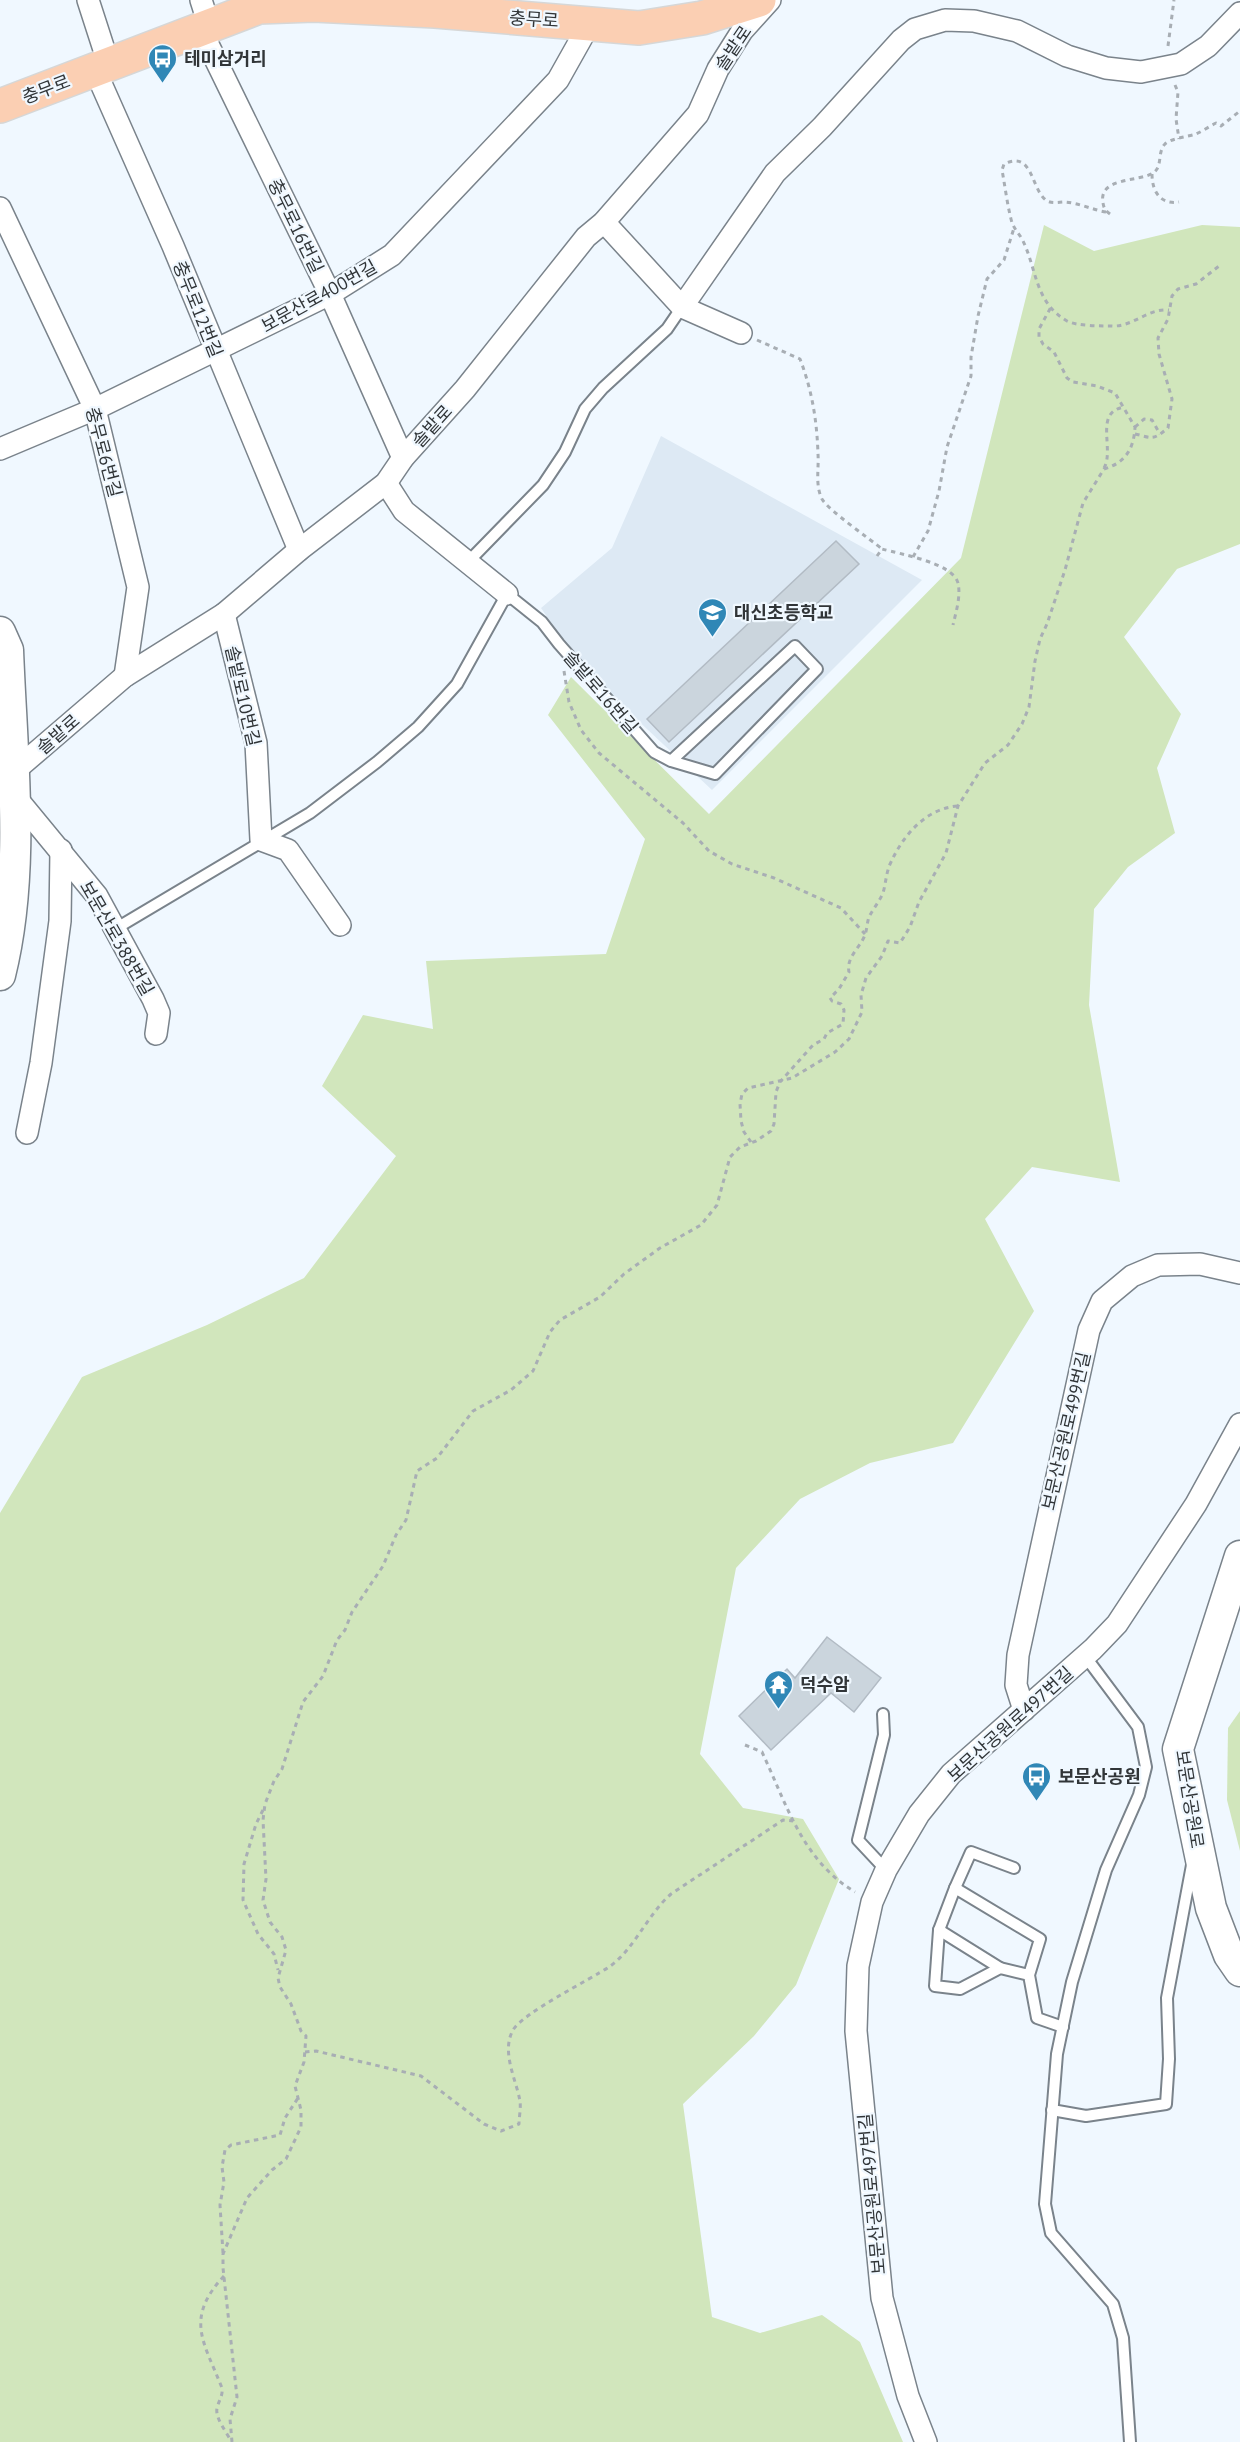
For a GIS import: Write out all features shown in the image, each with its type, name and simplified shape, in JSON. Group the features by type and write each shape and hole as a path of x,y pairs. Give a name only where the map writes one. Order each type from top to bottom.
{"main road":[{"name":"충무로","path":"0,106 102,67 204,18 259,7 314,3 431,6 639,28 702,18 759,0"},
{"path":"0,632 8,650 13,784 8,860 7,949 0,975"},
{"name":"보문산공원로","path":"1240,1556 1178,1749 1211,1908 1228,1955 1240,1971"}],"street":[{"name":"충무로12번길","path":"88,0 102,67 215,351 299,549"},
{"name":"솔밭로","path":"13,784 125,676 224,614 299,549 386,483 403,458 465,389 586,237 604,222 698,114 718,69 742,31 770,0"},
{"path":"682,307 775,173 822,127 901,40 915,29 945,20 974,21 1017,31 1067,56 1097,65 1141,72 1181,64 1208,45 1240,13"},
{"name":"충무로16번길","path":"204,18 403,458"},
{"name":"보문산로400번길","path":"0,449 95,409 215,351 330,294 392,255 558,80 591,23"},
{"name":"충무로6번길","path":"0,208 95,409 138,588 125,676"},
{"path":"604,222 682,307 741,333"},
{"name":"솔밭로16번길","path":"386,483 404,511 469,561 507,594"},
{"name":"솔밭로10번길","path":"224,614 256,743 261,840"},
{"name":"보문산로388번길","path":"13,784 97,896 159,1013 156,1034"},
{"path":"261,840 288,850 340,925"},
{"path":"27,1133 41,1063 60,921 61,850"},
{"name":"보문산공원로499번길","path":"1024,1710 1016,1685 1017,1655 1089,1330 1102,1301 1132,1276 1158,1265 1200,1264 1240,1273"},
{"name":"보문산공원로497번길","path":"926,2442 908,2396 882,2298 856,2031 858,1966 872,1902 886,1870 919,1814 951,1774 1085,1656 1117,1624 1196,1504 1240,1424"}],"lane":[{"path":"469,561 543,485 565,452 585,409 603,388 667,329 682,307"},
{"path":"115,929 261,840 310,813 418,727 457,684 507,594"},
{"name":"솔밭로16번길","path":"507,594 542,622 559,645 654,752 671,761 715,774 817,669 795,646 671,761"},
{"path":"1085,1656 1138,1727 1146,1767 1139,1795 1106,1870 1072,1982 1057,2054 1045,2204 1051,2233 1113,2304 1122,2338 1130,2442"},
{"path":"883,1714 884,1735 858,1840 886,1870"},
{"path":"1052,2110 1086,2116 1166,2104 1170,2059 1167,1998 1197,1843"},
{"path":"1000,1968 960,1989 935,1986 939,1930 971,1852 1014,1868"},
{"path":"955,1888 1040,1938 1029,1975 1037,2018 1063,2027"},
{"path":"939,1930 1000,1968 1029,1975"}],"path":[{"path":"1168,309 1156,310 1130,323 1115,327 1069,322 1051,307 1035,281 1022,238 1014,228 1002,170 1005,164 1012,160 1020,161 1027,166 1042,196 1049,202 1072,203 1108,213 1103,199 1109,186 1116,182 1152,174 1157,170 1162,149 1167,142 1198,133 1216,123 1221,126 1240,111"},
{"path":"1152,174 1152,183 1159,198 1166,202 1179,202"},
{"path":"913,557 928,531 939,491 947,447 971,376 971,357 987,279 1004,261 1014,228"},
{"path":"1135,434 1148,439 1168,428 1172,399 1159,354 1158,338 1168,319 1172,296 1178,290 1196,284 1219,266"},
{"path":"1051,307 1041,323 1039,337 1043,344 1059,358 1067,378 1073,382 1108,389 1114,393 1125,407 1135,427 1129,453 1113,466 1104,469"},
{"path":"741,333 801,359 809,381 815,415 818,454 817,484 823,501 882,549 945,569 958,582 958,602 953,625"},
{"path":"751,1142 744,1132 741,1120 742,1094 748,1088 756,1085 792,1078 835,1052 849,1039 862,1012 861,995 867,978 882,956 888,941 900,943 910,927 919,902 946,852 958,806 985,763 1008,745 1022,724 1029,707 1040,639 1065,570 1083,503 1104,469 1108,458 1106,425 1110,415 1117,408 1125,407"},
{"path":"1135,427 1144,418 1152,420 1160,434"},
{"path":"877,556 882,549"},
{"path":"559,645 569,702 581,730 599,753 683,823 709,851 732,864 774,878 841,908 866,934"},
{"path":"224,2254 247,2198 272,2170 286,2159 301,2127 295,2086 305,2052 306,2036 301,2031 291,2004 280,1987 274,1954 258,1934 247,1912 242,1886 249,1845 271,1787 282,1769 303,1702 323,1676 337,1640 345,1630 352,1612 383,1566 396,1535 406,1520 417,1471 437,1458 473,1411 511,1390 533,1371 550,1332 560,1320 600,1297 624,1274 660,1248 701,1225 717,1205 730,1157 740,1147 771,1131 774,1124 776,1092 780,1082 813,1045 824,1040 827,1033 843,1024 845,1018 841,1004 831,1001 830,998 839,989 849,972 848,966 853,953 866,934 868,920 884,889 891,861 920,822 931,813 944,807 958,806"},
{"path":"745,1745 762,1752 793,1821 813,1855 848,1888 872,1902"},
{"path":"265,1804 263,1820 266,1879 263,1900 270,1922 282,1937 286,1950 278,1978"},
{"path":"305,2052 316,2051 421,2076 484,2124 501,2131 519,2124 520,2104 508,2056 513,2030 528,2017 611,1966 659,1905 671,1894 783,1820 793,1821"},
{"path":"232,2442 230,2419 237,2397 224,2276 220,2205 224,2182 222,2167 225,2150 231,2145 280,2134 285,2118 292,2110 298,2096"},
{"path":"224,2276 208,2296 202,2307 200,2318 204,2347 222,2388 223,2395 217,2407 218,2416 232,2442"}],"shaded area":[{"name":"대신초등학교","path":"661,436 922,580 712,790 583,669 541,608 612,548"}],"green space":[{"path":"1044,225 1094,251 1202,225 1240,227 1240,544 1177,569 1124,637 1181,714 1157,768 1175,833 1128,867 1094,909 1089,1005 1120,1182 1032,1167 985,1219 1034,1311 953,1443 870,1463 800,1499 736,1568 700,1754 743,1808 803,1819 839,1879 796,1985 754,2036 683,2104 712,2317 760,2333 822,2315 860,2342 903,2442 0,2442 0,1513 82,1377 207,1325 304,1278 396,1156 322,1086 363,1015 433,1029 426,961 606,954 645,839 548,715 571,677 709,814 961,558"},
{"path":"1240,1711 1240,1851 1227,1800 1228,1728"}],"building":[{"path":"836,541 859,564 669,742 647,719"},
{"path":"827,1637 881,1678 854,1712 831,1693 771,1750 739,1716 787,1669 795,1678"}],"place":[{"name":"테미삼거리","path":"163,84"},
{"name":"대신초등학교","path":"713,638"},
{"name":"덕수암","path":"779,1710"},
{"name":"보문산공원","path":"1037,1802"}]}
